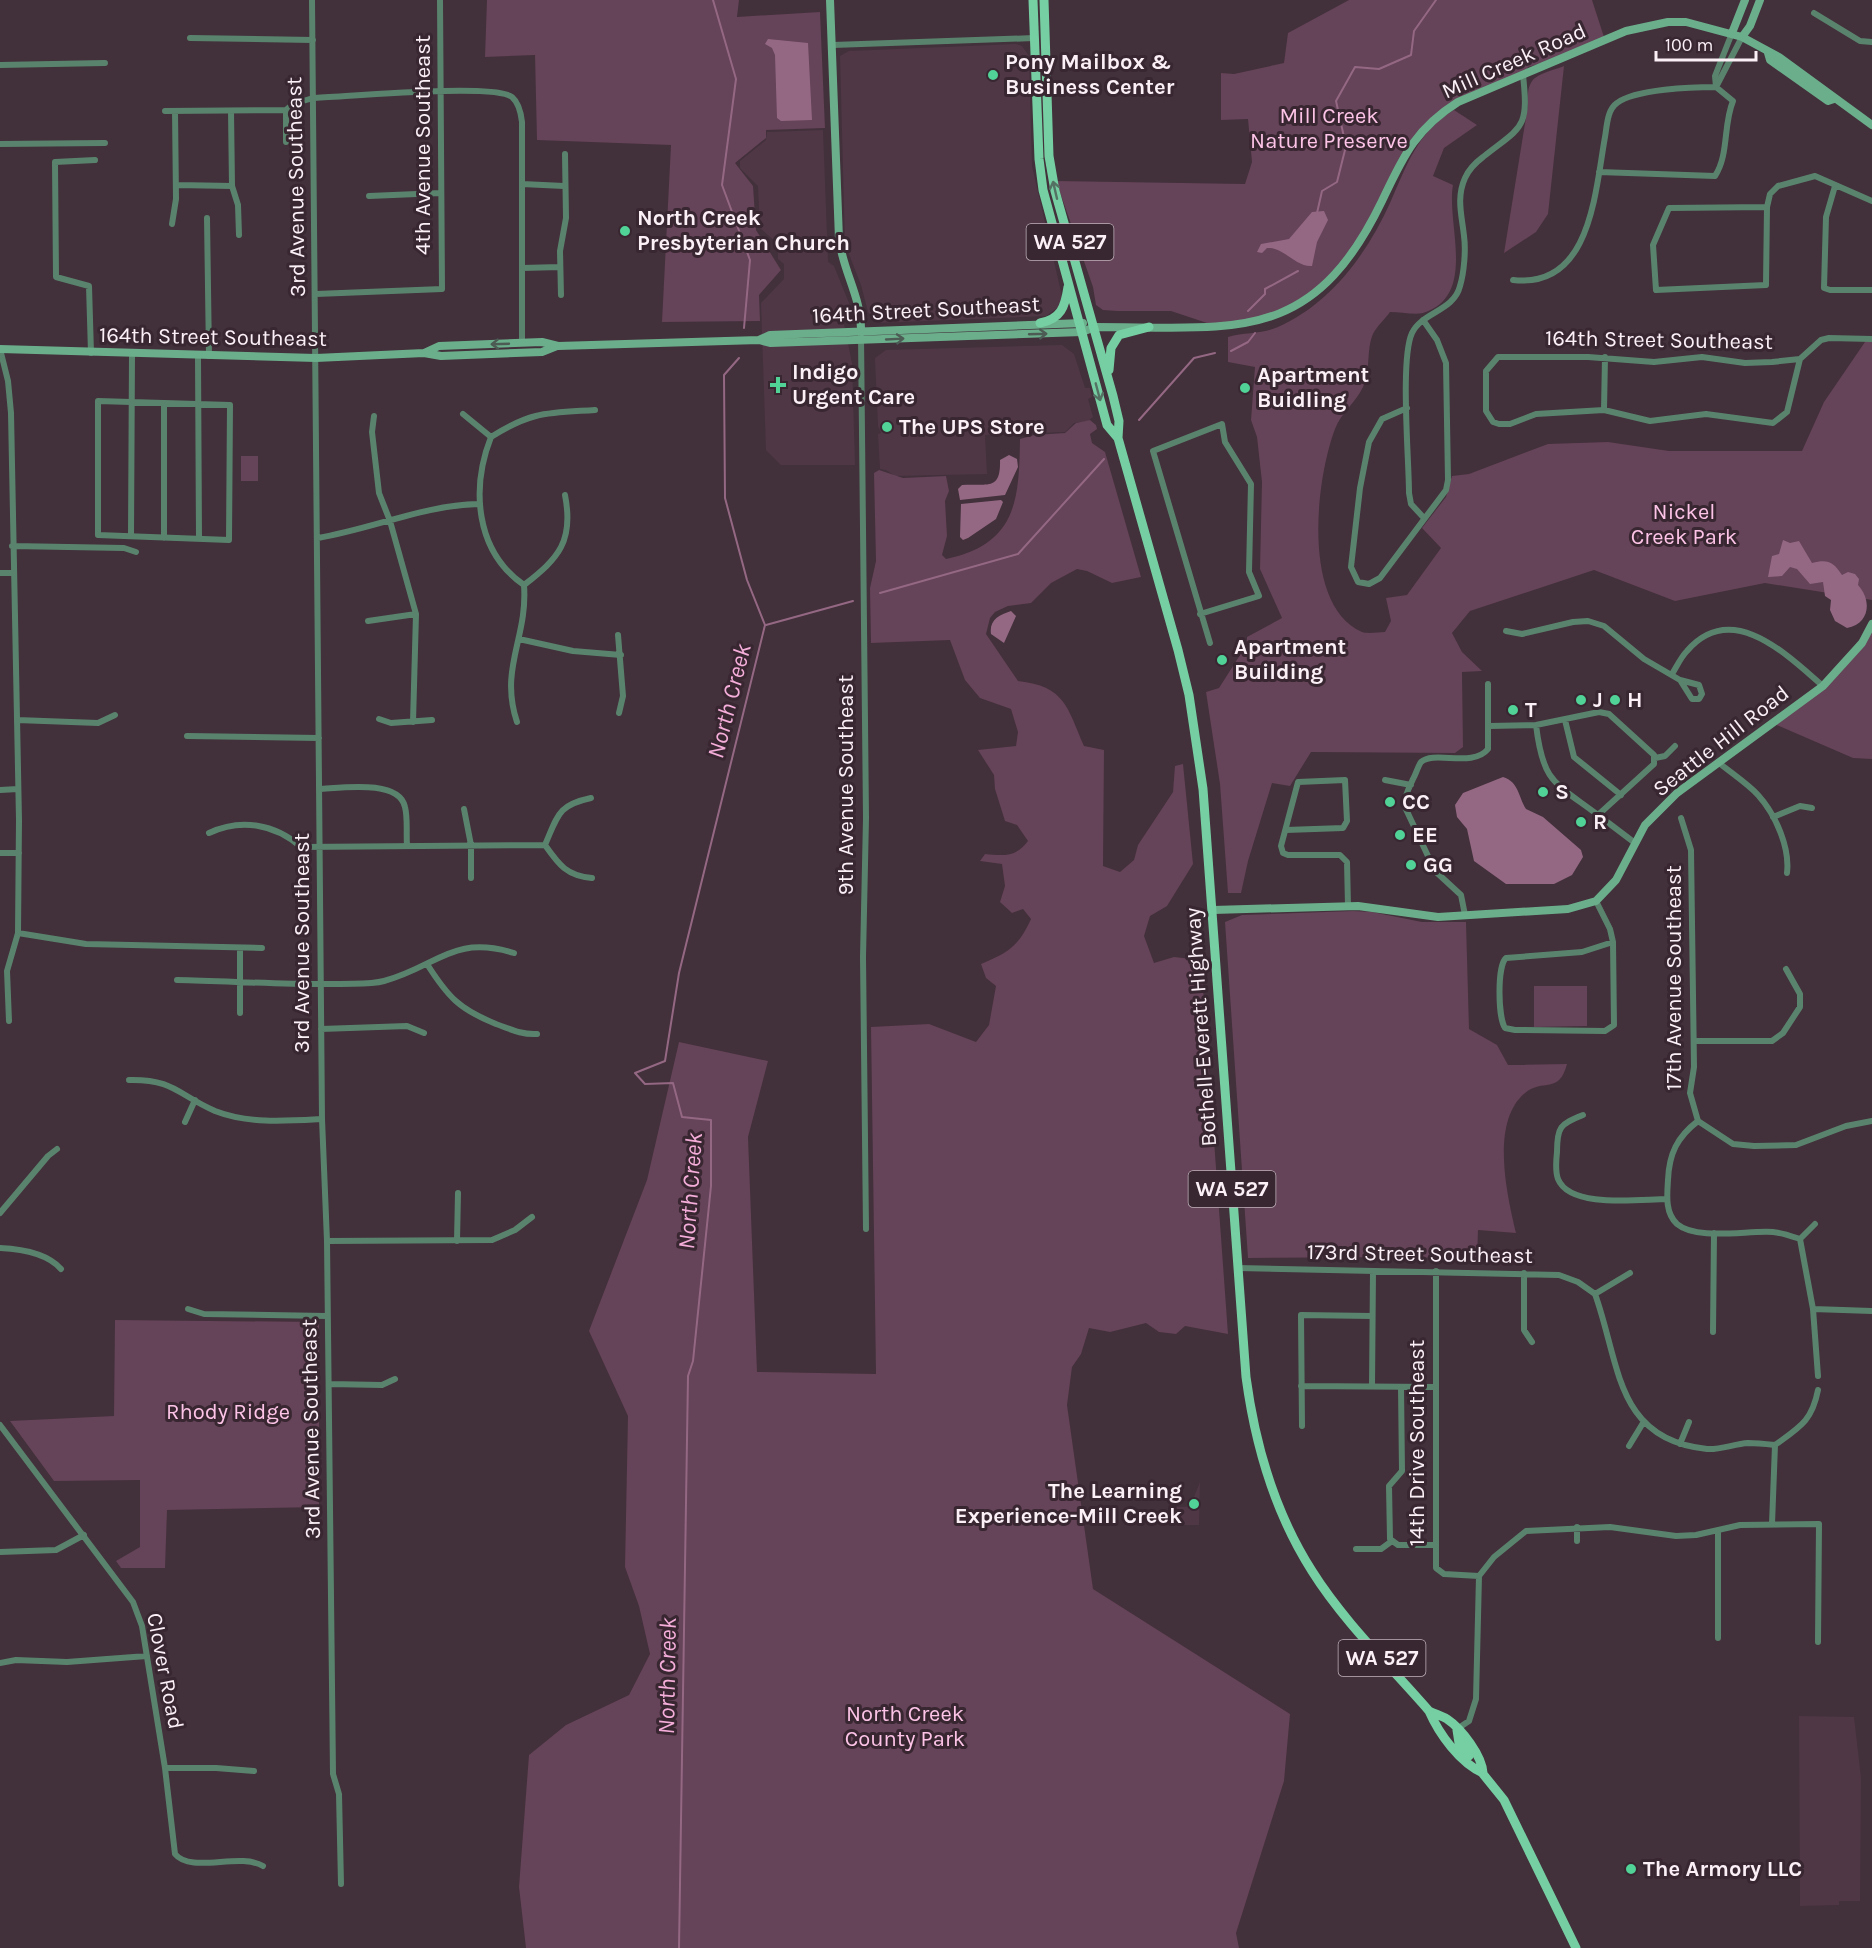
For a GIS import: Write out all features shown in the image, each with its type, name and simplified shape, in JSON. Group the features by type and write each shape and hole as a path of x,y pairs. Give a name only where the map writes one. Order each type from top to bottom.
{"main road":[{"path":"830,0 839,238 844,266 861,309 861,337"},
{"name":"Bothell-Everett Highway","path":"1033,0 1040,170 1107,425 1118,438"},
{"path":"1038,0 1040,33 1045,35"},
{"name":"Bothell-Everett Highway","path":"1044,0 1049,156 1055,191 1110,381 1119,421 1118,438 1189,695 1203,789 1238,1268 1251,1412 1274,1494 1311,1570 1338,1608 1430,1711 1435,1725 1472,1768 1483,1773 1504,1800 1576,1948"},
{"path":"1732,33 1745,0"},
{"path":"1742,37 1750,26 1760,0"},
{"name":"Mill Creek Road","path":"1082,332 1095,327 1219,327 1244,324 1275,316 1312,297 1345,265 1364,237 1402,158 1422,129 1458,102 1618,34 1650,25 1686,22 1742,37 1792,65 1834,95 1834,99 1868,118 1872,125"},
{"path":"1034,38 1040,42 1042,80 1047,98"},
{"path":"1040,323 1055,318 1063,310 1069,282"},
{"name":"164th Street Southeast","path":"424,353 439,346 542,342 558,346 759,340 770,344 1040,323 1079,322 1095,327"},
{"path":"1110,381 1113,342 1125,332 1149,327"},
{"name":"164th Street Southeast","path":"861,337 1082,332"},
{"name":"164th Street Southeast","path":"0,348 198,357 316,358 424,353 441,356 542,352 558,346"},
{"name":"Seattle Hill Road","path":"1596,901 1616,880 1645,825 1677,793 1823,686 1862,643 1872,624"},
{"path":"1213,910 1348,906 1378,907 1411,915 1464,915 1568,909 1596,901"},
{"name":"Bothell-Everett Highway","path":"1430,1711 1447,1719 1457,1730 1482,1762 1483,1773"}],"street":[{"name":"3rd Avenue Southeast","path":"312,0 322,1119 327,1241 333,1774 339,1794 341,1884"},
{"name":"4th Avenue Southeast","path":"316,294 442,289 440,0"},
{"path":"1814,13 1860,40 1872,42"},
{"path":"1599,172 1715,176 1721,167 1727,115 1733,101 1716,87 1714,76 1732,33"},
{"path":"1716,87 1742,37"},
{"path":"190,38 313,40"},
{"path":"833,45 1034,38"},
{"path":"0,65 105,63"},
{"path":"1424,518 1412,504 1409,493 1407,408 1410,340 1423,320 1448,305 1460,287 1465,238 1459,206 1464,178 1474,164 1512,137 1520,127 1524,107 1523,75"},
{"path":"1513,280 1528,282 1549,277 1573,256 1579,246 1599,172 1609,115 1617,103 1646,93 1716,87"},
{"path":"165,111 286,110 293,104 313,98 488,91 501,92 512,97 521,112 522,343"},
{"path":"286,110 286,142"},
{"path":"172,224 177,185 176,111"},
{"path":"231,111 232,186 238,205 239,235"},
{"path":"0,144 105,142"},
{"path":"561,295 560,267 566,218 565,154"},
{"path":"92,353 88,286 56,277 55,162 95,160"},
{"path":"1767,207 1669,208 1653,245 1656,290 1766,285 1767,207 1770,194 1778,186 1815,176 1872,201"},
{"path":"522,184 564,186"},
{"path":"177,185 232,186"},
{"path":"1835,186 1826,217 1824,288 1872,290"},
{"path":"369,196 441,192"},
{"path":"207,218 210,357"},
{"path":"522,268 560,267"},
{"path":"1407,408 1382,419 1369,442 1359,488 1351,567 1358,582 1369,584 1376,581 1446,490 1448,480 1448,375 1441,348 1423,320"},
{"name":"9th Avenue Southeast","path":"861,337 865,567 866,819 863,957 866,1229"},
{"name":"164th Street Southeast","path":"1604,410 1536,414 1510,424 1499,424 1488,417 1485,376 1488,366 1494,359 1511,356 1605,357 1667,362 1702,357 1745,363 1800,358 1821,340 1828,338 1872,339"},
{"path":"0,348 8,381 11,413 19,853 18,933 3,971 9,1021"},
{"path":"132,354 132,536"},
{"path":"198,357 198,539"},
{"path":"1605,357 1604,410 1650,421 1706,414 1773,423 1787,412 1800,358"},
{"path":"98,401 131,402 230,405 229,540 98,535 98,401"},
{"path":"164,403 164,538"},
{"path":"524,585 507,574 495,556 478,504 481,462 491,437 518,420 544,413 595,410"},
{"path":"463,414 491,437"},
{"path":"374,416 372,432 379,493 390,521 416,614 413,722"},
{"path":"1200,614 1259,596 1249,572 1251,484 1225,442 1222,424 1154,451 1200,614 1210,643"},
{"path":"524,585 550,564 563,546 568,523 565,495"},
{"path":"318,538 359,531 452,505 478,504"},
{"path":"12,546 124,548 136,552"},
{"path":"0,573 13,573"},
{"path":"517,722 510,683 511,665 526,609 524,585"},
{"path":"368,621 416,614"},
{"path":"1506,631 1522,634 1573,622 1588,621 1604,626 1644,659 1680,680"},
{"path":"1672,674 1687,650 1698,641 1724,630 1739,630 1775,645 1823,686"},
{"path":"618,635 623,696 619,713"},
{"path":"519,639 565,650 621,655"},
{"path":"1464,915 1461,895 1435,871 1405,812 1405,799 1424,760 1462,759 1486,752 1489,746 1488,684"},
{"path":"1489,726 1536,724 1606,712 1651,750 1655,758 1654,764 1598,816"},
{"path":"17,720 98,723 116,716"},
{"path":"378,719 391,723 432,720"},
{"path":"1565,720 1574,757 1621,795"},
{"path":"1536,724 1541,759 1547,774 1555,783 1635,843"},
{"path":"187,736 319,738"},
{"path":"1655,758 1665,756 1676,746"},
{"path":"1718,762 1758,795 1773,817 1789,857 1787,873"},
{"path":"1286,830 1343,828 1347,821 1345,780 1298,782 1281,846 1283,853 1340,855 1347,862 1348,906"},
{"path":"1385,780 1410,785"},
{"path":"319,789 382,788 395,792 405,805 407,845"},
{"path":"0,790 18,789"},
{"path":"545,844 558,814 571,803 591,798"},
{"path":"1773,817 1800,806 1812,808"},
{"path":"464,809 471,845 471,878"},
{"name":"17th Avenue Southeast","path":"1667,1199 1672,1150 1685,1131 1698,1121 1690,1093 1694,1041 1691,850 1681,818"},
{"path":"209,833 226,825 268,826 285,833 301,847 320,848 545,844"},
{"path":"545,844 564,870 575,877 592,878"},
{"path":"0,853 19,853"},
{"path":"1596,901 1610,929 1613,942 1615,1021 1610,1029 1505,1028 1501,1018 1500,970 1503,960 1516,956 1582,952 1613,942"},
{"path":"18,933 86,944 262,948"},
{"path":"177,980 320,984 380,982 427,964 447,952 473,947 495,947 514,953"},
{"path":"240,948 240,1013"},
{"path":"427,964 446,993 466,1010 523,1035 537,1034"},
{"path":"1694,1041 1772,1041 1783,1033 1800,1007 1800,994 1786,969"},
{"path":"321,1029 408,1026 424,1033"},
{"path":"129,1080 150,1080 171,1085 216,1111 249,1119 322,1119"},
{"path":"185,1122 195,1100"},
{"path":"1583,1115 1566,1122 1557,1132 1556,1171 1565,1190 1585,1199 1667,1199 1676,1223 1685,1229 1714,1233 1771,1232 1800,1239"},
{"path":"1698,1121 1733,1144 1754,1146 1796,1145 1845,1126 1872,1120"},
{"path":"0,1213 48,1156 57,1149"},
{"path":"457,1241 458,1193"},
{"path":"327,1241 492,1240 515,1230 532,1217"},
{"path":"1800,1239 1815,1224"},
{"path":"1713,1332 1714,1233"},
{"path":"1800,1239 1813,1309 1818,1376"},
{"path":"0,1248 18,1249 49,1259 61,1269"},
{"name":"173rd Street Southeast","path":"1238,1268 1559,1275 1578,1282 1595,1294"},
{"path":"1372,1386 1373,1271"},
{"name":"14th Drive Southeast","path":"1436,1271 1436,1568 1439,1573 1479,1576"},
{"path":"1524,1273 1524,1330 1532,1342"},
{"path":"1630,1273 1595,1294 1606,1324 1623,1391 1643,1423 1680,1444 1710,1449 1749,1443 1776,1445 1802,1426 1814,1411 1818,1390"},
{"path":"188,1309 204,1314 327,1316"},
{"path":"1813,1309 1872,1311"},
{"path":"1302,1426 1301,1315 1372,1316"},
{"path":"329,1384 382,1385 395,1379"},
{"path":"1301,1386 1435,1387"},
{"path":"1392,1541 1389,1486 1402,1471 1401,1387"},
{"path":"1680,1444 1689,1422"},
{"path":"1629,1446 1643,1423"},
{"name":"Clover Road","path":"0,1425 133,1602 142,1626 165,1768 174,1849 178,1858 188,1861 249,1860 262,1866"},
{"path":"1773,1524 1776,1445"},
{"path":"1457,1730 1469,1721 1476,1699 1479,1576 1494,1557 1526,1531 1577,1527 1634,1528 1676,1536 1718,1531 1740,1525 1819,1524 1818,1642"},
{"path":"1577,1527 1577,1541"},
{"path":"1718,1531 1718,1638"},
{"path":"0,1552 56,1550 84,1535"},
{"path":"1392,1541 1398,1545 1435,1545"},
{"path":"1356,1549 1381,1549 1392,1541"},
{"path":"0,1663 16,1660 67,1662 147,1656"},
{"path":"165,1768 254,1771"}],"shaded area":[{"path":"768,39 808,43 812,120 781,121 777,118 775,55 772,48 765,44"},
{"path":"1016,44 1022,46 1029,56 1032,166 1062,296 1060,306 1046,316 877,323 868,312 861,285 845,244 840,56 849,51"},
{"path":"823,130 828,262 834,266 851,308 850,316 844,324 852,363 855,465 781,465 766,450 761,303 784,279 784,264 778,259 778,244 760,228 758,186 740,168 740,161 766,140 767,132"},
{"path":"1324,211 1328,220 1317,242 1312,266 1300,263 1273,249 1267,248 1262,253 1257,252 1261,244 1289,239 1312,212"},
{"path":"1062,345 1074,354 1085,388 1090,388 1092,397 1088,399 1093,417 1088,421 1074,423 1065,432 985,435 987,474 895,476 880,469 878,434 881,433 878,426 875,358 886,350"},
{"path":"1009,455 1017,459 1018,467 1005,495 960,500 958,489 962,485 991,484 998,477 1000,460"},
{"path":"1001,500 1003,502 996,519 968,538 963,540 960,537 961,504"},
{"path":"1783,540 1790,543 1799,541 1812,563 1829,562 1842,575 1848,572 1855,574 1859,579 1858,585 1867,604 1864,617 1860,622 1847,628 1835,621 1830,610 1831,600 1825,596 1823,582 1810,584 1797,569 1790,567 1782,576 1768,577 1772,556 1779,554"},
{"path":"1011,611 1016,616 1004,643 991,634 991,629 993,622 999,616"},
{"path":"1503,777 1515,786 1526,809 1543,817 1581,850 1583,857 1572,875 1554,884 1506,884 1474,861 1467,829 1457,817 1455,805 1463,793"},
{"name":"The Learning Experience-Mill Creek","path":"1200,1482 1199,1525 1176,1525 1176,1507 1186,1507 1192,1502"},
{"path":"1799,1716 1854,1717 1861,1778 1860,1901 1839,1901 1839,1905 1800,1906"}],"green space":[{"path":"487,0 739,0 737,17 820,12 825,128 766,130 766,138 735,163 753,186 756,230 781,270 759,295 760,321 662,322 671,145 537,140 535,55 485,57"},
{"name":"Mill Creek Nature Preserve","path":"1349,0 1592,0 1605,40 1564,57 1528,67 1523,75 1458,102 1422,129 1345,265 1287,311 1219,327 1171,311 1103,310 1096,305 1093,287 1056,181 1245,184 1252,162 1248,119 1221,120 1221,73 1234,74 1284,63 1288,33"},
{"path":"1564,66 1548,214 1536,232 1504,253 1529,87 1541,75"},
{"name":"Nickel Creek Park","path":"1454,110 1477,125 1444,148 1433,176 1453,185 1456,257 1455,275 1450,291 1440,304 1423,313 1390,312 1377,328 1371,340 1363,387 1338,423 1328,451 1319,508 1318,539 1329,596 1343,618 1362,632 1385,632 1391,621 1386,598 1407,595 1441,548 1422,528 1446,497 1452,476 1469,474 1548,444 1608,442 1669,451 1802,451 1824,402 1867,339 1872,339 1872,600 1765,583 1675,601 1594,570 1470,611 1452,633 1462,652 1482,671 1462,672 1463,747 1455,753 1311,752 1290,786 1272,783 1248,861 1241,893 1228,893 1220,784 1206,692 1219,688 1247,644 1247,637 1282,618 1260,569 1262,482 1257,437 1251,420 1255,367 1228,362 1228,337 1278,327 1314,305 1345,276 1381,222 1414,151 1431,129"},
{"name":"North Creek County Park","path":"1090,420 1097,429 1090,434 1092,443 1105,452 1141,577 1112,583 1087,571 1077,569 1051,583 1031,603 1008,606 995,612 990,618 986,634 1018,681 1046,688 1062,701 1084,746 1104,750 1103,866 1120,872 1134,860 1138,845 1173,792 1175,766 1183,764 1193,864 1167,906 1150,916 1144,936 1154,963 1174,957 1201,960 1228,1334 1185,1326 1176,1334 1159,1332 1146,1323 1110,1332 1089,1328 1081,1354 1072,1367 1067,1405 1093,1589 1290,1714 1284,1781 1236,1933 1239,1948 526,1948 519,1887 529,1755 566,1725 629,1695 650,1654 639,1606 625,1567 628,1416 589,1331 647,1180 679,1042 768,1061 748,1137 757,1372 876,1374 871,1027 929,1024 976,1042 989,1025 996,986 986,978 981,964 1012,948 1031,919 1023,909 1012,913 1000,902 1005,886 1002,864 980,861 985,854 1014,853 1028,841 1017,825 1005,821 995,789 994,775 978,750 1016,746 1018,732 1011,709 980,698 965,680 950,640 871,643 870,588 876,561 874,473 879,470 903,478 946,476 949,491 945,501 947,536 942,555 946,559 970,552 1000,531 1015,500 1020,439 1034,435 1065,433 1076,423"},
{"path":"241,456 258,456 258,481 241,481"},
{"path":"1872,624 1872,759 1853,758 1772,723 1823,686"},
{"path":"1372,912 1422,922 1466,922 1469,1029 1497,1045 1508,1065 1567,1064 1560,1080 1532,1089 1525,1093 1514,1106 1504,1140 1504,1160 1516,1233 1478,1230 1477,1259 1248,1258 1225,922 1242,915"},
{"path":"1534,986 1587,986 1587,1026 1534,1027"},
{"name":"Rhody Ridge","path":"115,1320 319,1322 319,1507 167,1510 165,1568 121,1568 116,1561 140,1547 140,1480 54,1481 10,1421 114,1416"}],"waterway":[{"name":"North Creek","path":"713,0 736,79 722,185 750,260 744,328"},
{"path":"1317,213 1322,191 1337,182 1346,146 1336,101 1355,67 1379,69 1411,55 1414,31 1436,0"},
{"path":"1248,311 1265,294 1265,289 1298,271"},
{"path":"1231,351 1248,342 1255,333"},
{"path":"1139,420 1194,358 1215,353"},
{"name":"North Creek","path":"679,1948 688,1376 693,1361 711,1186 711,1120 682,1117 673,1083 645,1084 635,1073 665,1061 679,973 765,625 747,580 725,498 724,375 739,358"},
{"path":"880,593 1018,554 1104,459"},
{"path":"766,625 853,601"}],"place":[{"name":"Pony Mailbox & Business Center","path":"993,75"},
{"name":"North Creek Presbyterian Church","path":"625,231"},
{"name":"Indigo Urgent Care","path":"778,385"},
{"name":"Apartment Buidling","path":"1245,388"},
{"name":"The UPS Store","path":"887,427"},
{"name":"Apartment Building","path":"1222,660"},
{"name":"J","path":"1581,700"},
{"name":"H","path":"1615,700"},
{"name":"T","path":"1513,710"},
{"name":"S","path":"1543,792"},
{"name":"CC","path":"1390,802"},
{"name":"R","path":"1581,822"},
{"name":"EE","path":"1400,835"},
{"name":"GG","path":"1411,865"},
{"name":"The Learning Experience-Mill Creek","path":"1194,1504"},
{"name":"The Armory LLC","path":"1631,1869"}]}
